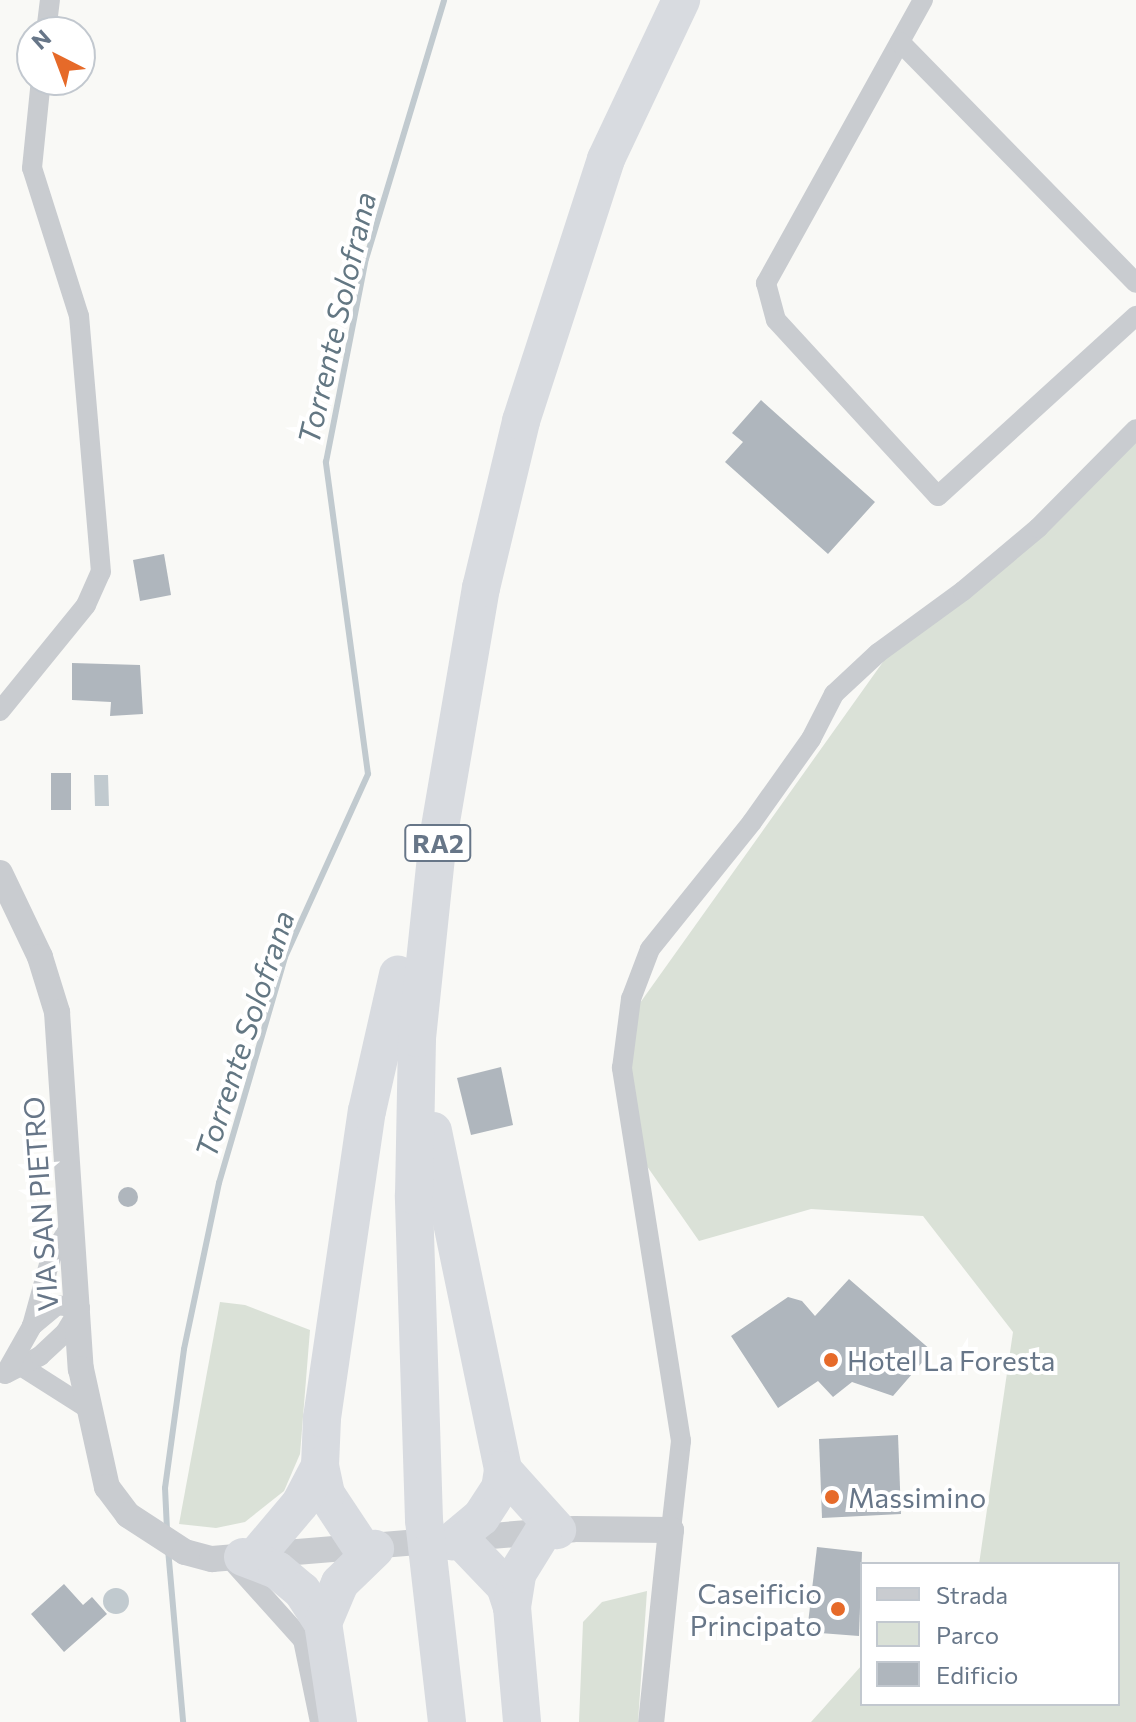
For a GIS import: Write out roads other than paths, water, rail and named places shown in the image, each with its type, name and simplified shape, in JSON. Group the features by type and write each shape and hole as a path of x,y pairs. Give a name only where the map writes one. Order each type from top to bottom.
{"highway":[{"name":"RA2","path":"421,1722 400,1522 390,1305 392,1060 398,974 443,646 501,401 578,162 653,0"},
{"name":"RA2","path":"447,1722 428,1563 415,1355 417,1038 452,743 481,588 521,421 606,159 681,0"},
{"path":"428,934 437,1158 503,1470 500,1488 481,1517 456,1540 505,1586 512,1607 522,1722"},
{"path":"338,1722 323,1623 294,1584 277,1570 243,1557 300,1504 320,1466 347,1237 367,1111 398,974"},
{"path":"320,1466 332,1507 369,1549 340,1583 323,1623"},
{"path":"503,1470 550,1531 517,1574 512,1607"}],"street":[{"path":"923,0 766,283 776,320 938,496 1136,316"},
{"path":"900,42 1136,283"},
{"path":"0,711 86,605 101,572 79,316 32,168 39,96"},
{"path":"651,1722 681,1441 622,1068 631,999 650,949 752,822 811,739 834,694 878,653 1038,528 1136,429"},
{"name":"VIA SAN PIETRO","path":"0,873 40,957 57,1012 87,1408 107,1487 142,1526 185,1552 243,1557"},
{"path":"9,1372 32,1326 51,1257 74,1221"},
{"path":"9,1372 65,1333 80,1308 57,1305 32,1326"},
{"path":"9,1372 87,1408"},
{"path":"243,1557 369,1549 550,1531 671,1530"},
{"path":"243,1557 303,1640 320,1722"}],"waterway":[{"name":"Torrente Solofrana","path":"167,1530 165,1488 184,1349 219,1183 285,957 368,774 326,462 366,259 444,0"},
{"path":"168,1549 183,1722"}],"place":[{"name":"Hotel La Foresta","path":"831,1360"},
{"name":"Massimino","path":"832,1497"},
{"name":"Caseificio Principato","path":"838,1609"}]}
